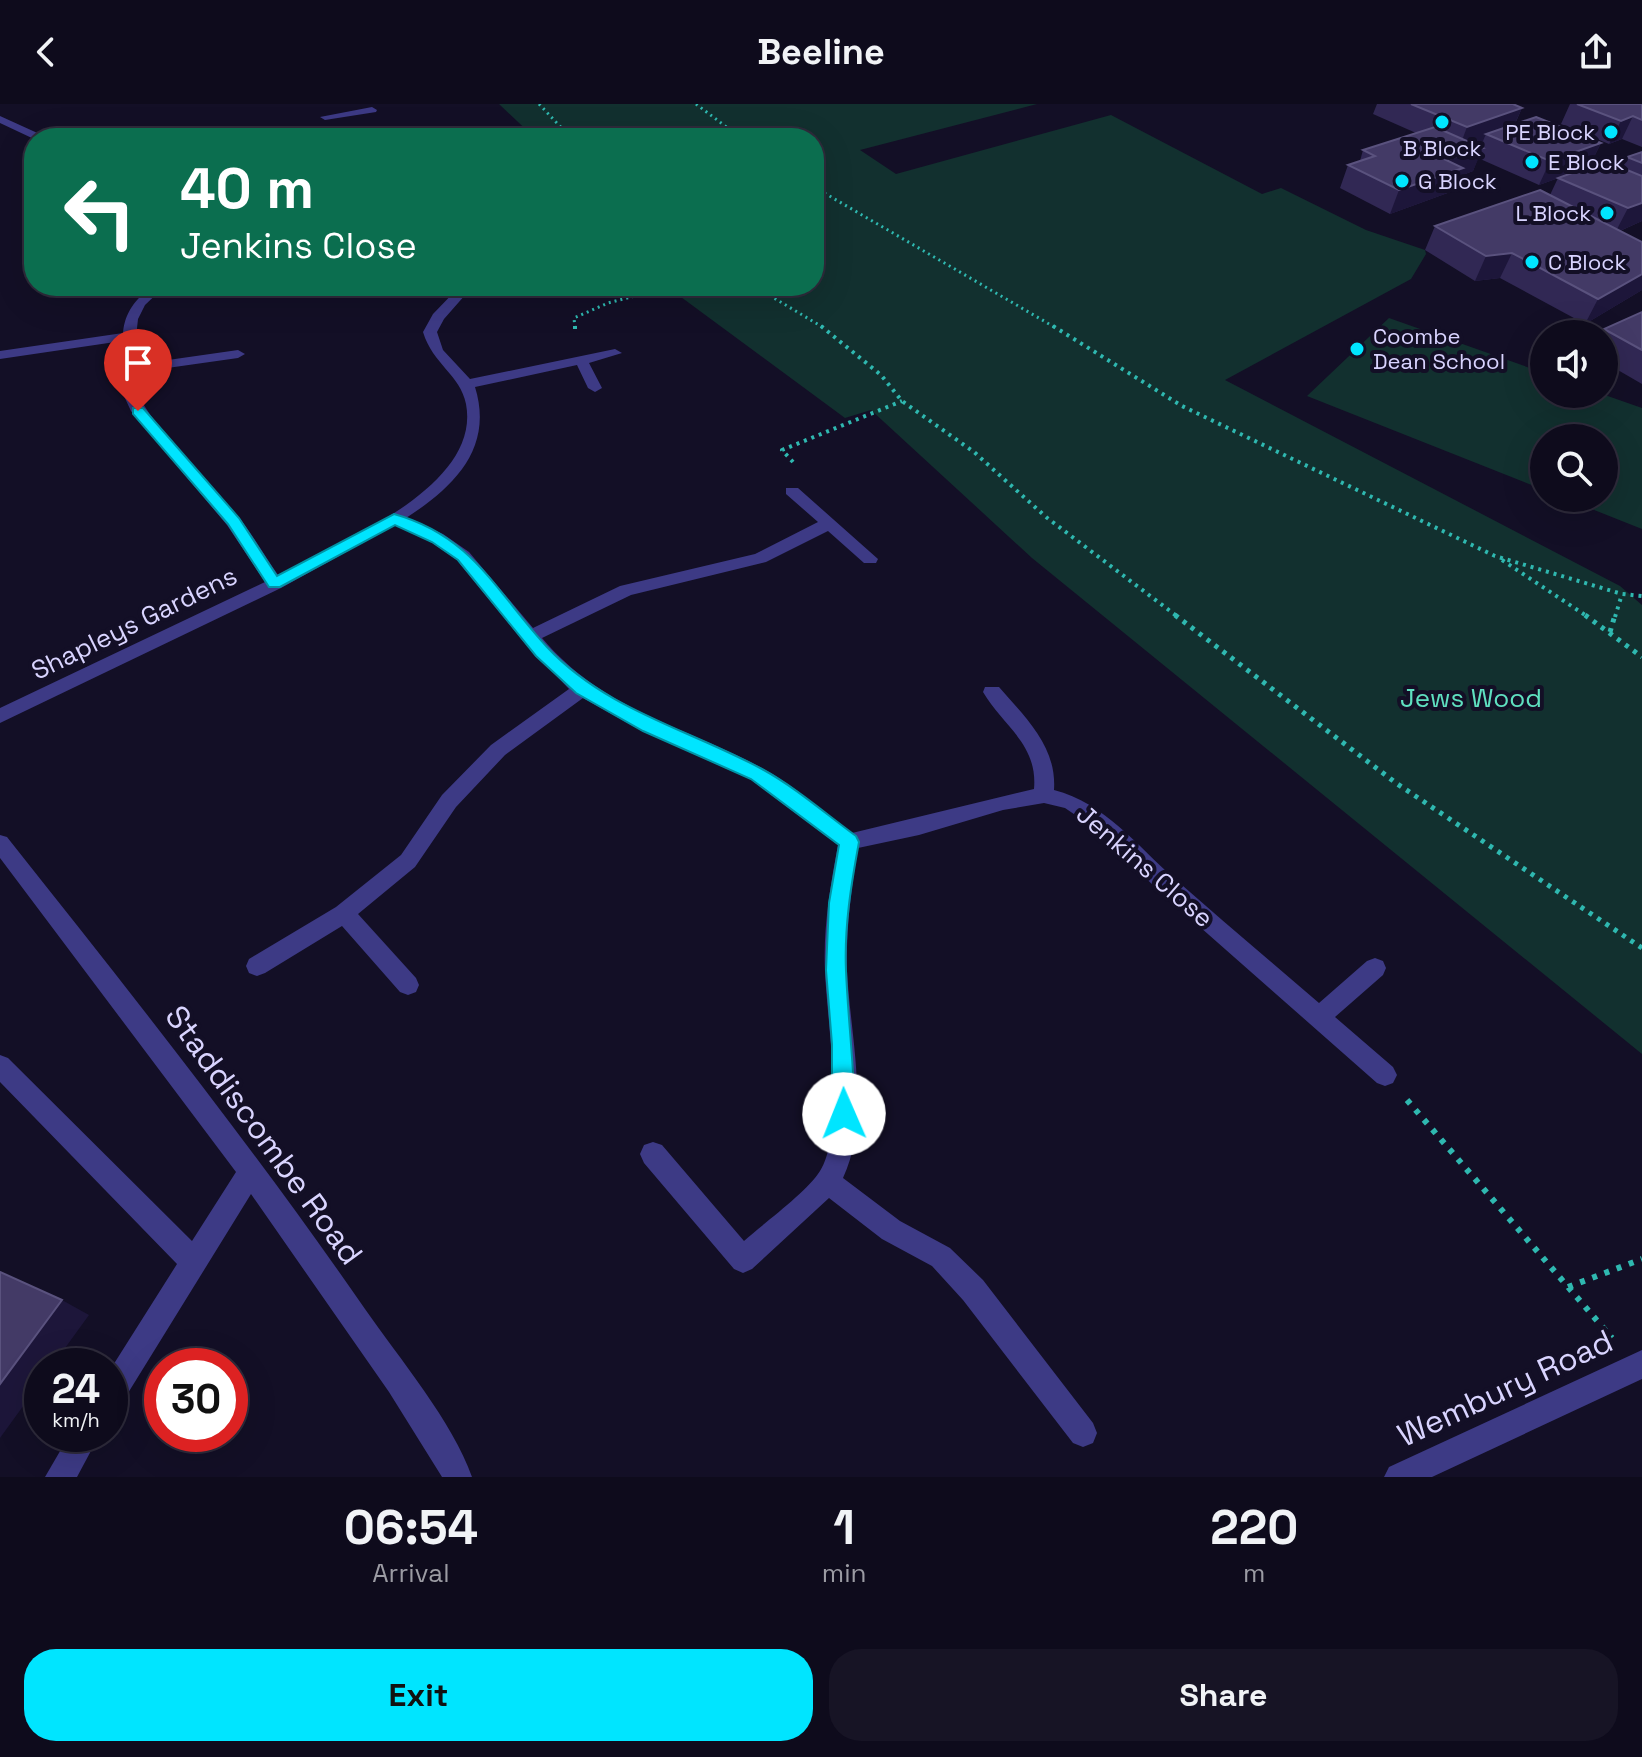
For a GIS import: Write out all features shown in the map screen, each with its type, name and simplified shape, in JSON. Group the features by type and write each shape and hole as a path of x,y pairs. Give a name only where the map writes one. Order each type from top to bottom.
{"street":[{"path":"323,104 326,121 372,110"},
{"path":"0,119 24,130"},
{"path":"148,296 131,319 124,381 138,411 233,521 275,584"},
{"path":"458,296 438,317 430,332 436,351 467,384 615,353"},
{"path":"0,355 129,336"},
{"path":"125,370 238,354"},
{"path":"581,360 595,388"},
{"name":"Shapleys Gardens","path":"0,716 275,584 430,496 458,466 471,436 474,407 467,384"},
{"path":"792,491 870,559"},
{"path":"394,519 437,538 463,556 529,637 555,666 582,689 649,726 757,774 849,842 838,903 836,970 844,1114 839,1159 828,1182 743,1260 653,1154"},
{"path":"529,637 626,590 760,558 828,524"},
{"path":"257,966 344,913 408,861 449,801 498,750 582,689"},
{"path":"992,692 1032,739 1044,759 1048,774 1044,795"},
{"name":"Jenkins Close","path":"849,842 919,827 1003,802 1044,795 1071,802 1100,821 1385,1075"},
{"name":"Staddiscombe Road","path":"0,843 181,1074 251,1171 387,1361 452,1462 457,1477"},
{"path":"344,913 408,985"},
{"path":"1318,1018 1375,968"},
{"path":"0,1066 194,1262"},
{"path":"128,1367 251,1171"},
{"path":"828,1182 891,1230 941,1257 973,1290 1083,1433"},
{"name":"Wembury Road","path":"1399,1477 1639,1365"},
{"path":"60,1477 75,1452"}],"path":[{"path":"539,104 562,128"},
{"path":"696,104 728,128"},
{"path":"824,193 993,289 1182,406 1495,556 1610,632 1642,657"},
{"path":"581,360 575,342 574,318 608,303 635,296"},
{"path":"771,296 821,326 881,375 902,401 974,452 1046,517 1396,783 1642,948"},
{"path":"792,491 816,485 782,450 902,401"},
{"path":"1495,556 1622,594 1642,596"},
{"path":"1610,632 1622,594"},
{"path":"1385,1075 1639,1365"},
{"path":"1568,1287 1642,1259"}],"green space":[{"name":"Jews Wood","path":"499,104 1037,104 860,150 896,174 1111,115 1262,194 1281,188 1366,230 1425,250 1426,254 1411,279 1225,380 1620,586 1642,605 1642,1054 1032,558 871,410 845,418 680,296 824,296 824,128 524,128"},
{"path":"1389,318 1530,368 1530,408 1618,408 1618,400 1642,408 1642,529 1599,512 1618,512 1618,424 1530,424 1530,484 1307,396"}],"building":[{"path":"1411,104 1513,104 1522,108 1467,127"},
{"path":"1577,104 1642,104 1642,120 1633,116 1621,121"},
{"path":"1536,117 1601,143 1550,161 1486,134"},
{"path":"1435,127 1483,148 1446,160 1463,168 1399,190 1348,165 1375,156 1363,150"},
{"path":"1642,152 1642,163 1627,157"},
{"path":"1605,161 1642,176 1642,203 1628,208 1558,178"},
{"path":"1540,190 1642,242 1642,274 1598,299 1512,253 1486,256 1435,226"},
{"path":"1642,312 1642,350 1618,337 1618,323"},
{"path":"0,1272 62,1300 0,1384"}],"place":[{"name":"B Block","path":"1442,122"},
{"name":"PE Block","path":"1611,132"},
{"name":"E Block","path":"1532,162"},
{"name":"G Block","path":"1402,181"},
{"name":"L Block","path":"1607,213"},
{"name":"C Block","path":"1532,262"},
{"name":"Coombe Dean School","path":"1357,349"}],"route":[{"path":"138,411 233,521 275,584 394,519 437,538 463,556 542,652 582,689 649,726 757,774 849,842 838,903 836,970 844,1114"}]}
